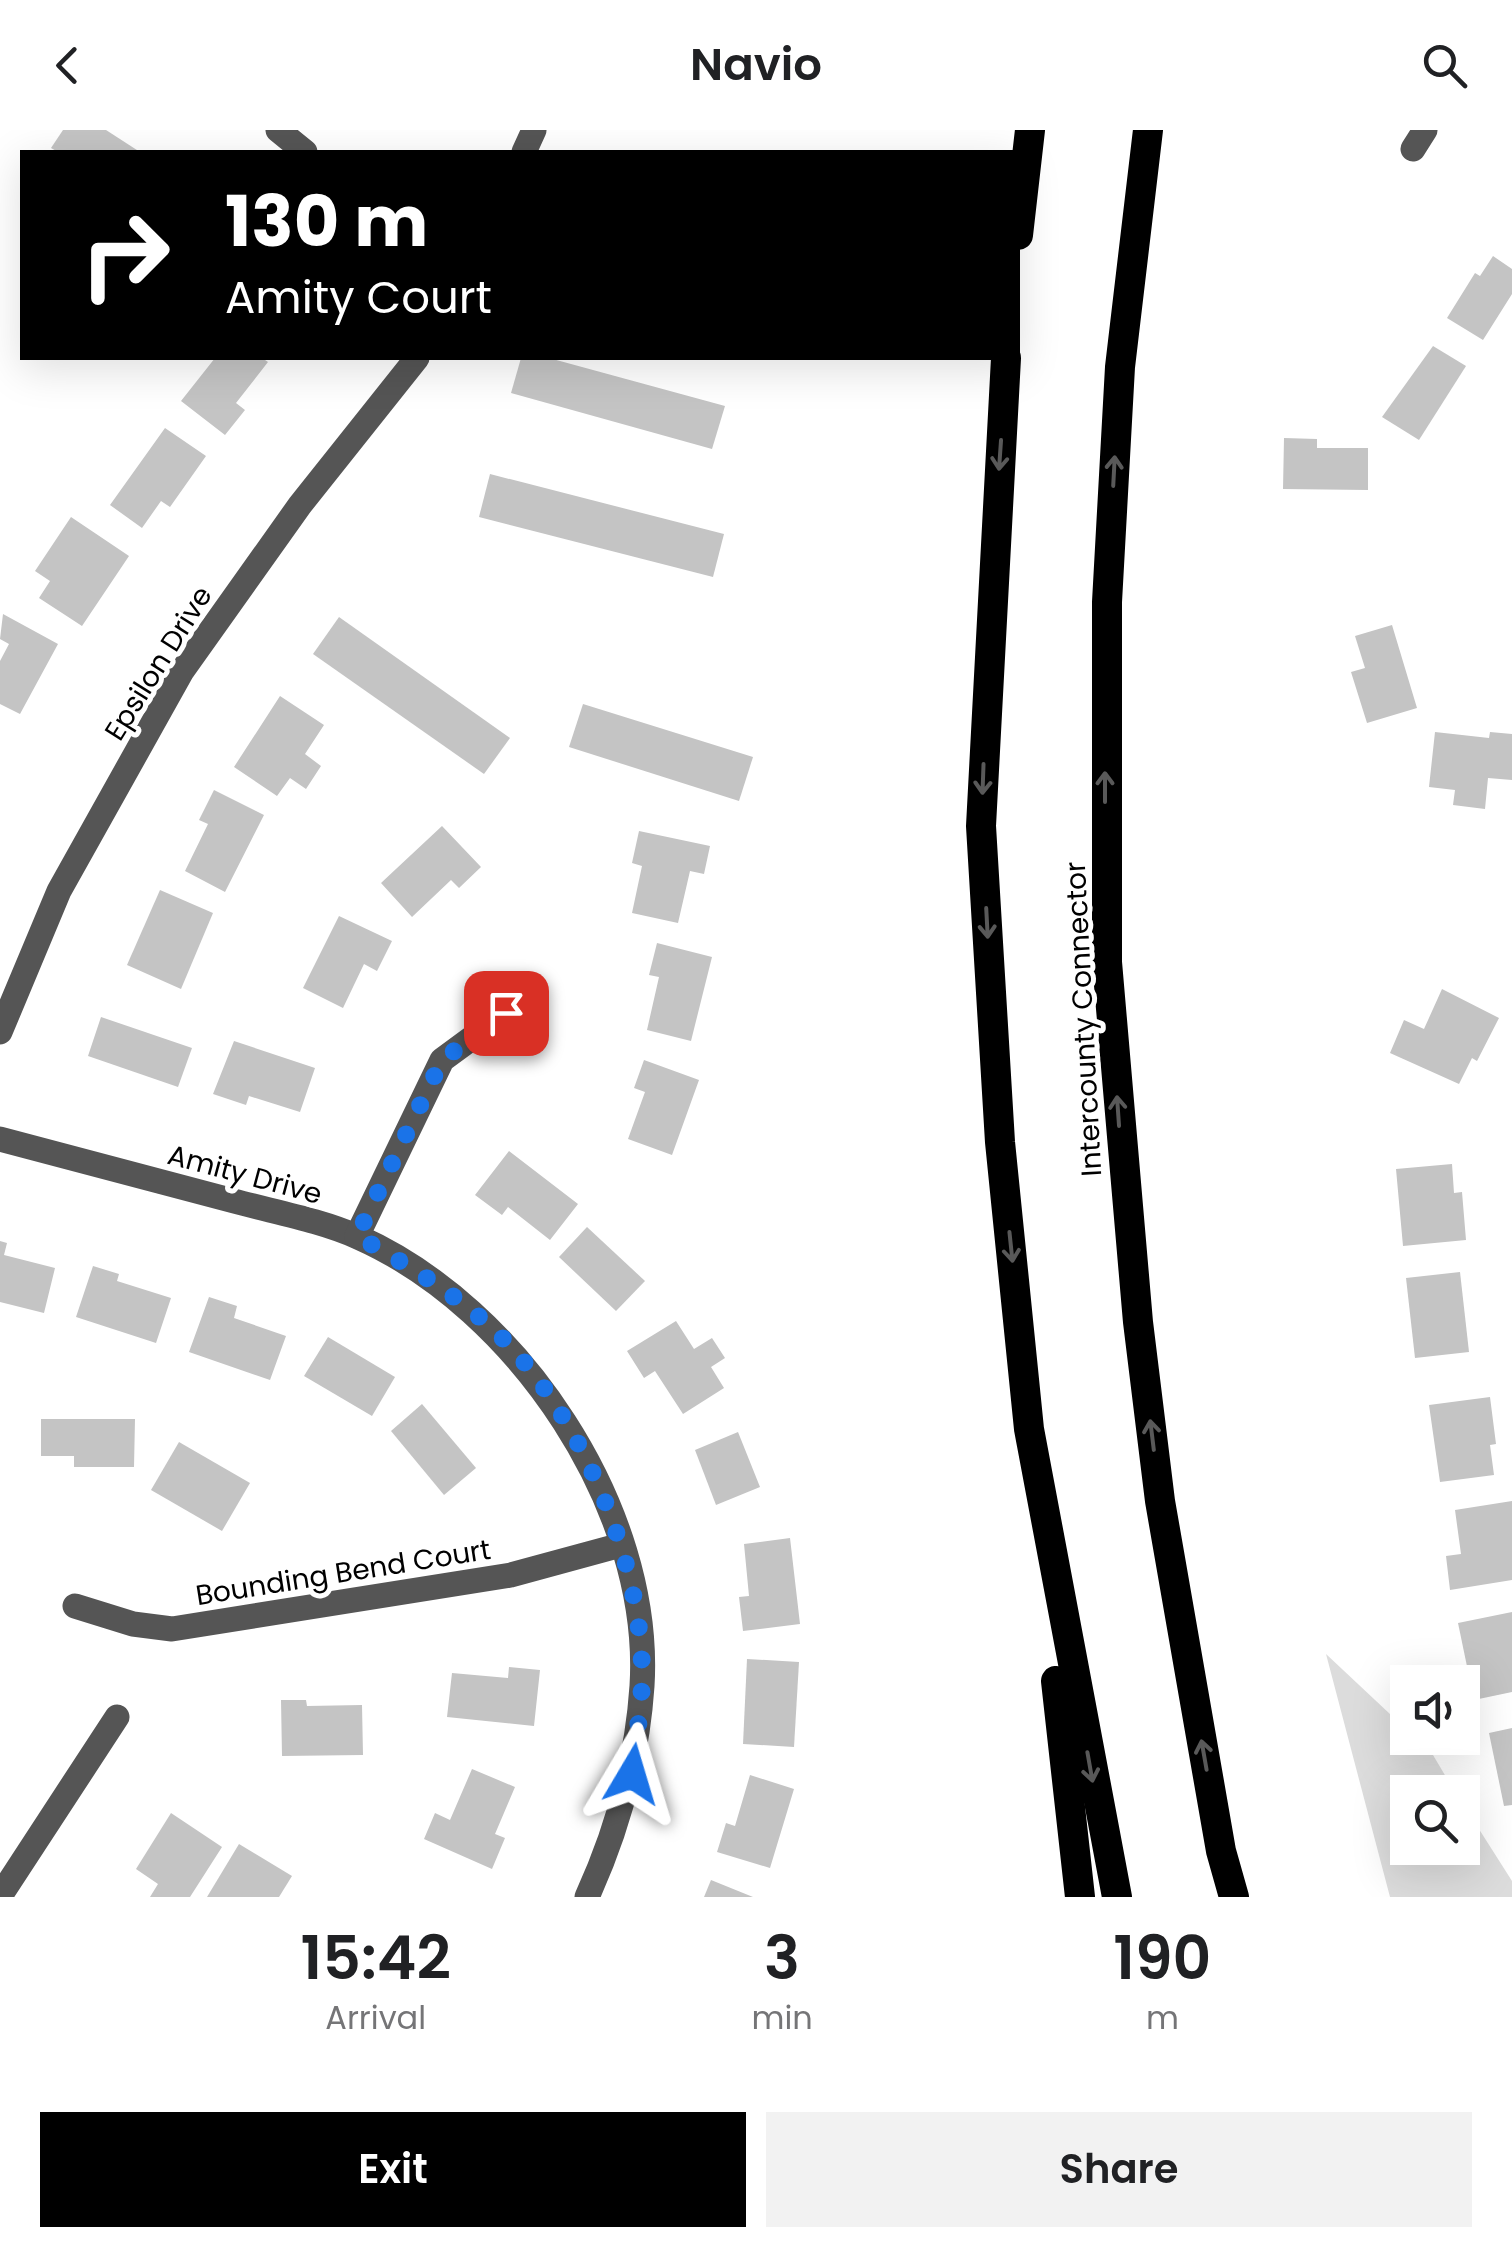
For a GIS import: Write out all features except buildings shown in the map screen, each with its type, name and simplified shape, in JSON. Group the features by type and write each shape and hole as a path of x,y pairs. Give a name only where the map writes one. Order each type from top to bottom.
{"highway":[{"path":"1020,218 1030,130"},
{"name":"Intercounty Connector","path":"1148,130 1120,367 1108,585 1107,962 1136,1303 1160,1501 1222,1851 1237,1897"},
{"path":"1006,360 982,826 1000,1142 1080,1897"},
{"path":"1030,1430 1117,1897"}],"street":[{"path":"278,130 303,150"},
{"name":"Epsilon Drive","path":"0,1032 60,891 182,671 300,505 415,360"},
{"path":"357,1236 442,1060 506,1013"},
{"name":"Amity Drive","path":"0,1139 357,1236 425,1275 487,1323 541,1386 586,1459 621,1544 637,1606 642,1683 632,1774 608,1850 587,1897"},
{"name":"Bounding Bend Court","path":"75,1606 133,1624 186,1627 511,1575 621,1544"},
{"path":"0,1896 117,1717"}],"shaded area":[{"path":"1326,1654 1390,1714 1390,1755 1433,1755 1445,1775 1390,1775 1390,1865 1480,1865 1480,1831 1512,1881 1512,1897 1390,1897"}],"route":[{"path":"506,1013 442,1060 357,1236 425,1275 487,1323 541,1386 586,1459 621,1544 637,1606 642,1683 632,1774"}]}
